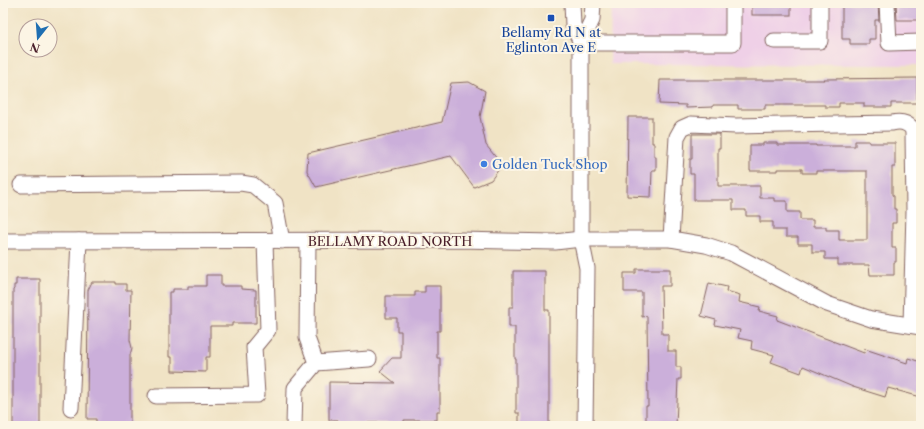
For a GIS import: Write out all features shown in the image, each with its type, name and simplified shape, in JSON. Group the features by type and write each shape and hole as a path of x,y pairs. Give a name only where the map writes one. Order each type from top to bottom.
{"street":[{"path":"572,3 573,24 581,42 580,239 587,268 584,388 585,426"},
{"path":"581,42 592,20 594,3"},
{"path":"581,42 733,43 733,3"},
{"path":"774,41 820,41 820,3"},
{"path":"887,3 889,43 921,42"},
{"path":"670,239 673,218 678,137 679,131 684,126 691,124 736,126 906,123 912,128 913,133 916,326"},
{"path":"21,185 253,184 275,204 282,241"},
{"name":"BELLAMY ROAD NORTH","path":"3,241 461,240 555,242 580,239 670,239 706,245 731,253 801,292 827,304 872,319 916,326"},
{"path":"71,408 79,241"},
{"path":"156,396 257,395 254,347 268,330 265,241"},
{"path":"308,241 307,338 316,363"},
{"path":"294,426 295,388 316,363 369,359"}],"shaded area":[{"path":"611,3 921,3 921,65 610,64"}],"building":[{"path":"752,3 791,3 791,15 752,15"},
{"path":"842,3 878,3 879,20 875,20 875,39 869,39 869,44 850,44 850,39 842,39"},
{"path":"896,3 921,3 921,20 897,20"},
{"path":"917,78 917,103 891,103 891,107 864,107 864,103 839,103 839,107 825,107 825,105 765,105 765,109 738,109 738,105 713,105 713,107 686,108 686,105 659,104 660,80 825,80 824,79"},
{"path":"469,82 485,91 480,117 486,145 502,165 491,180 474,187 451,156 316,187 307,171 308,153 442,122 451,83"},
{"path":"628,117 652,117 652,143 654,143 656,170 652,170 651,197 627,196"},
{"path":"692,134 720,134 720,148 718,148 718,186 760,186 760,198 774,198 774,201 787,201 787,212 800,212 800,220 813,220 813,227 826,227 826,230 839,230 839,240 867,240 867,171 816,171 816,173 802,173 802,169 777,169 777,171 750,171 750,145 777,143 777,145 855,146 855,141 869,141 869,143 895,143 895,167 892,167 892,195 894,196 894,209 896,209 896,223 892,223 892,248 896,248 894,275 870,275 869,265 838,265 838,259 825,259 825,252 812,252 812,244 798,244 798,237 786,237 786,230 773,230 773,222 760,222 760,216 746,216 746,210 733,210 733,200 694,200 694,174 690,174 690,159 692,159"},
{"path":"636,269 670,269 670,286 661,286 662,334 668,334 668,351 676,351 676,367 681,367 681,379 678,379 676,426 646,426 646,406 648,406 647,316 642,317 642,292 624,292 624,273 636,273"},
{"path":"513,271 545,271 545,310 549,310 549,426 519,426 519,413 516,413 515,327 509,327 509,307 513,307"},
{"path":"206,275 221,275 221,286 241,286 241,289 256,290 256,323 232,323 232,326 210,326 210,357 206,357 206,372 172,371 172,357 169,357 169,292 173,292 173,289 188,289 188,286 206,286"},
{"path":"16,279 40,279 40,426 13,426 13,290 14,285 16,285"},
{"path":"92,282 116,282 116,284 126,284 126,290 131,290 130,340 132,348 130,355 130,426 96,426 96,419 87,419 88,290"},
{"path":"709,283 727,287 726,291 740,295 739,302 760,307 759,311 778,316 777,320 864,353 865,349 907,363 908,358 921,362 921,397 888,388 885,397 853,387 803,366 801,373 771,362 774,355 751,349 752,341 738,338 740,330 715,325 716,320 701,316"},
{"path":"425,286 440,286 440,331 437,331 437,358 440,358 440,411 437,411 437,420 404,420 404,423 337,423 338,420 329,420 329,382 395,383 380,371 392,358 401,358 401,331 397,331 397,318 386,318 386,296 415,296 415,292 425,292"}],"place":[{"name":"Bellamy Rd N at Eglinton Ave E","path":"551,18"},
{"name":"Golden Tuck Shop","path":"484,164"}]}
